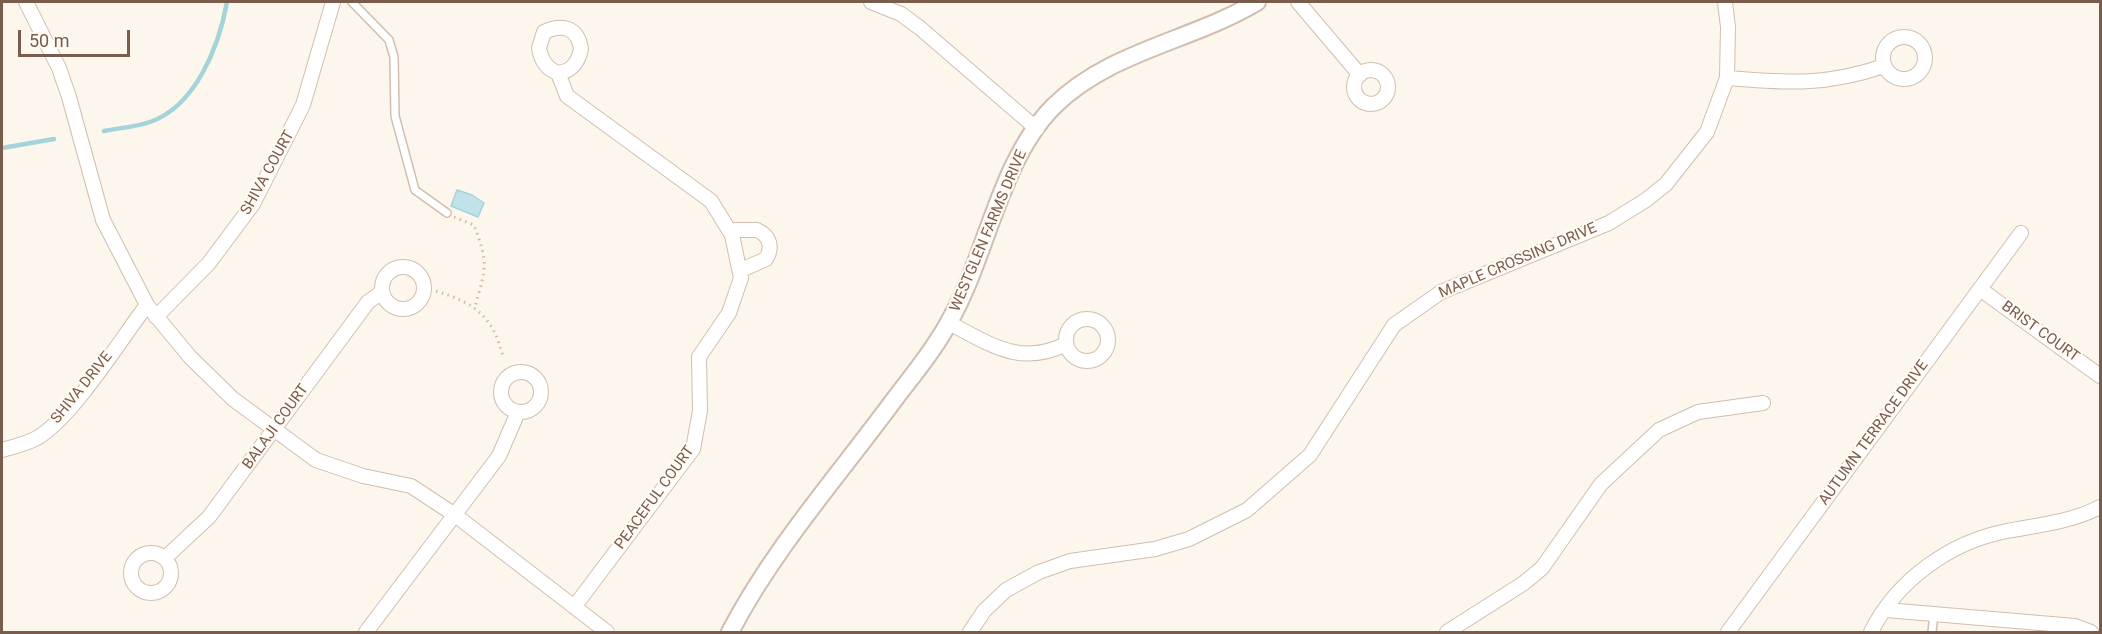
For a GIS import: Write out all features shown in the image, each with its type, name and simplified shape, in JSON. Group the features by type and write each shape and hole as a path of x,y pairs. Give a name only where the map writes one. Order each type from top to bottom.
{"street":[{"path":"26,2 59,68 103,220 147,305 156,317 226,392 316,460 363,476 411,486 455,515 607,633"},
{"name":"SHIVA COURT","path":"156,317 209,263 253,204 303,105 333,2"},
{"path":"871,2 901,14 921,28 1037,129"},
{"path":"901,14 907,2"},
{"name":"WESTGLEN FARMS DRIVE","path":"730,633 752,589 949,324 1016,164 1053,108 1090,78 1133,55 1179,39 1257,2"},
{"path":"1298,2 1360,75"},
{"name":"MAPLE CROSSING DRIVE","path":"970,633 984,611 1006,590 1039,572 1070,561 1155,549 1178,542 1247,510 1310,455 1394,325 1440,292 1609,223 1646,201 1666,184 1707,132 1727,78 1728,27 1725,2"},
{"path":"1727,78 1797,83 1831,81 1884,66"},
{"name":"PEACEFUL COURT","path":"558,73 567,96 578,106 711,201 730,230 741,270 736,300 699,357 700,411 693,449 574,607"},
{"path":"730,230 757,230 769,242 770,248 766,259 741,270"},
{"name":"AUTUMN TERRACE DRIVE","path":"1728,633 2021,233"},
{"name":"BRIST COURT","path":"1980,289 2100,376"},
{"name":"BALAJI COURT","path":"165,558 209,517 368,302 382,292"},
{"name":"SHIVA DRIVE","path":"2,450 36,438 68,411 147,305"},
{"path":"949,324 1018,355 1048,353 1066,344"},
{"path":"1447,633 1524,583 1542,568 1601,484 1659,430 1698,412 1763,403"},
{"path":"366,633 500,456 518,412"},
{"path":"1871,633 1886,610 1923,569 1946,553 1975,539 2084,516 2100,507"},
{"path":"1886,610 2075,626 2091,633"}],"lane":[{"path":"352,2 389,40 394,57 395,116 415,190 447,213"},
{"path":"1932,633 1934,614"}],"path":[{"path":"447,213 474,225 483,248 486,267 475,307"},
{"path":"436,291 475,307 497,334 503,357"}],"water":[{"path":"457,190 472,195 484,203 478,217 451,206"}],"waterway":[{"path":"104,131 150,122 166,114 180,103 203,72 211,55 227,2"},
{"path":"2,148 54,139"}]}
